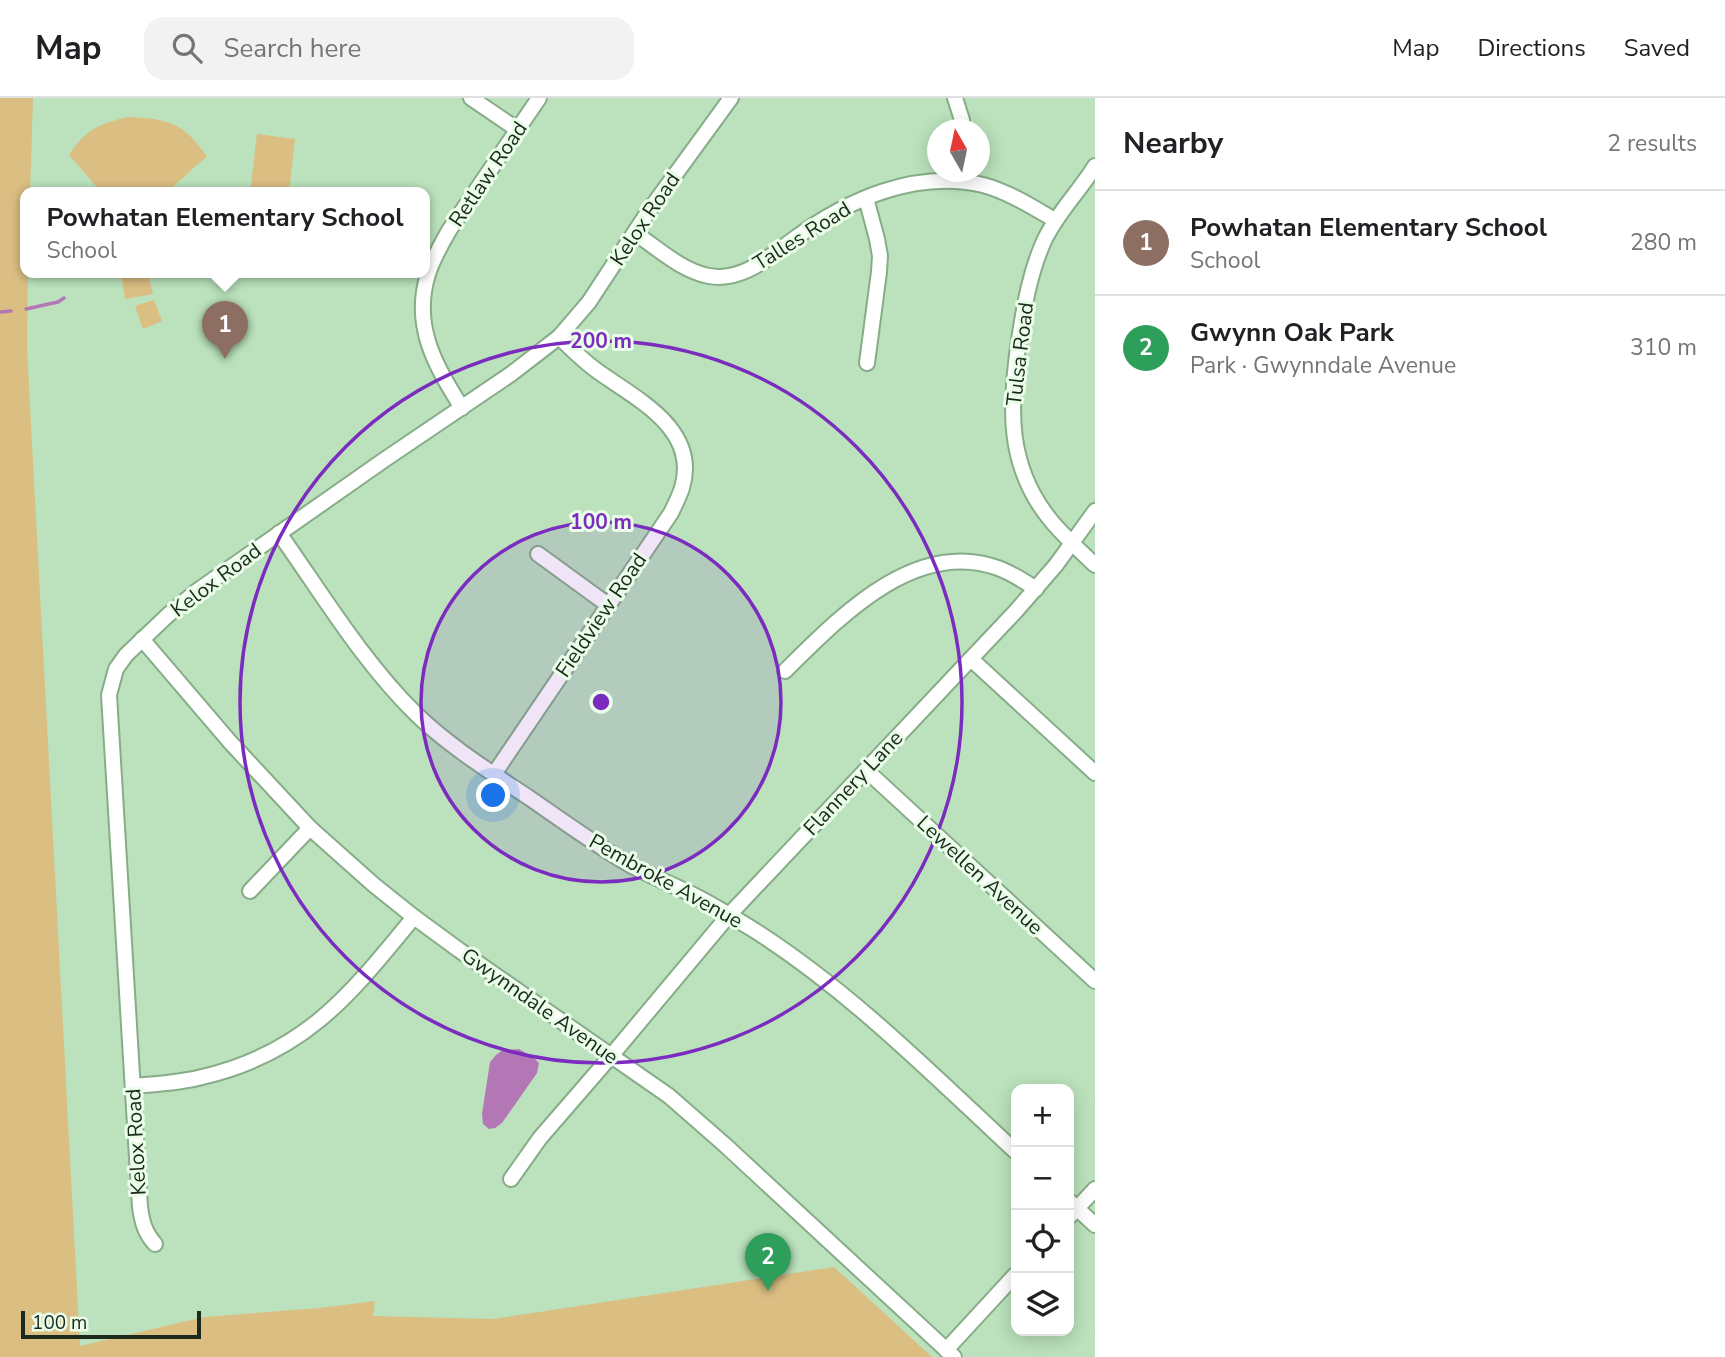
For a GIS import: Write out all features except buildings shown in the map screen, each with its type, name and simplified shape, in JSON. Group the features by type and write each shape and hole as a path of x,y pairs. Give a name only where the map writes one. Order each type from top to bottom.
{"street":[{"path":"471,98 518,130"},
{"name":"Retlaw Road","path":"430,269 444,240 539,98"},
{"name":"Kelox Road","path":"155,1244 144,1228 140,1207 110,695 116,668 142,639 197,591 511,374 559,337 589,302 683,163 731,98"},
{"path":"955,98 962,119"},
{"name":"Tulsa Road","path":"1095,166 1055,220 1035,264 1023,316 1014,377 1012,422 1021,466 1028,483 1052,522 1095,565"},
{"name":"Talles Road","path":"635,233 677,263 708,276 727,277 760,264 847,205 891,189 927,182"},
{"name":"Talles Road","path":"973,182 1001,191 1055,220"},
{"path":"866,198 880,256 867,363"},
{"name":"Retlaw Road","path":"427,278 423,316 426,337 441,374 462,408"},
{"name":"Fieldview Road","path":"494,774 671,513 685,471 683,454 673,432 656,411 596,370 559,337"},
{"name":"Flannery Lane","path":"511,1179 540,1138 729,915 1036,589 1095,511"},
{"name":"Pembroke Avenue","path":"279,533 368,659 416,714 436,731 617,858 698,897 785,951 842,994 892,1037 1011,1147"},
{"path":"538,554 608,605"},
{"path":"785,671 830,627 855,607 876,591 916,570 950,563 978,564 1010,573 1036,589"},
{"name":"Gwynndale Avenue","path":"142,639 230,742 310,828 374,885 414,917 669,1096 950,1354"},
{"path":"971,659 1095,773"},
{"name":"Lewellen Avenue","path":"866,770 1095,981"},
{"path":"250,891 310,828"},
{"path":"133,1086 200,1078 257,1060 281,1048 305,1033 350,993 414,917"},
{"path":"1074,1207 1095,1189"},
{"path":"1073,1210 1095,1225"},
{"path":"950,1354 1011,1280"}],"shaded area":[{"path":"0,98 33,98 30,187 20,187 20,278 28,278 27,349 80,1346 204,1317 375,1301 373,1316 494,1319 834,1267 932,1357 0,1357"},
{"path":"128,117 167,122 191,136 207,156 173,187 97,187 69,155 87,133 109,122"},
{"path":"257,134 295,139 290,187 251,187"},
{"path":"122,278 149,278 153,294 125,299"},
{"path":"154,300 162,321 143,329 135,306"},
{"path":"519,1049 539,1063 537,1073 502,1123 489,1129 483,1124 482,1114 490,1062 503,1050"}],"waterway":[{"path":"26,309 58,302 64,298"},
{"path":"0,312 11,311"}],"place":[{"name":"Powhatan Elementary School","path":"225,359"},
{"name":"Gwynn Oak Park","path":"768,1291"}]}
